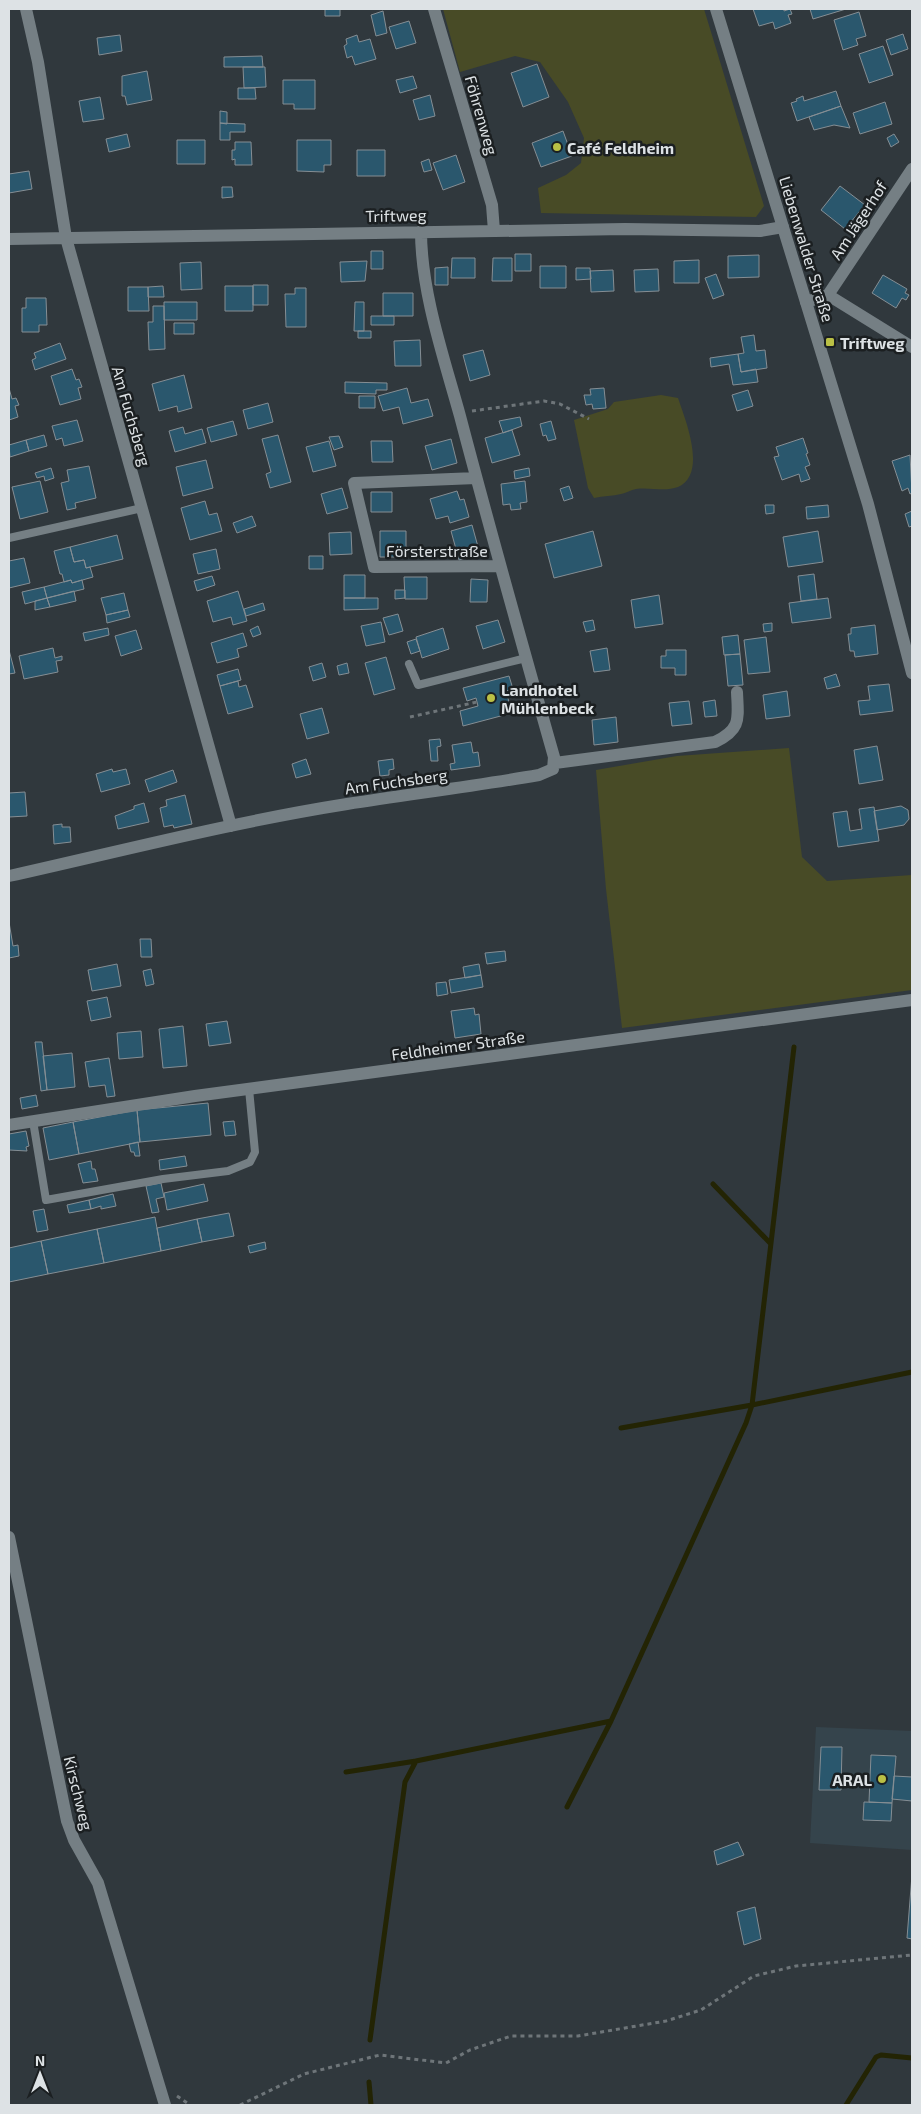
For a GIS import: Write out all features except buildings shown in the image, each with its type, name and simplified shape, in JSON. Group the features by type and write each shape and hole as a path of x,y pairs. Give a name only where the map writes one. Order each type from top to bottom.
{"street":[{"name":"Am Fuchsberg","path":"26,9 38,62 66,238 231,826"},
{"name":"Föhrenweg","path":"434,9 492,205 494,231"},
{"name":"Liebenwalder Straße","path":"716,9 884,560 912,673"},
{"name":"Am Jägerhof","path":"828,296 912,169"},
{"name":"Triftweg","path":"9,239 421,231 625,229 760,231 783,226"},
{"name":"Försterstraße","path":"421,231 421,249 435,323 554,760"},
{"path":"806,302 828,296 912,348"},
{"name":"Försterstraße","path":"476,478 354,483 374,567 500,566"},
{"path":"554,760 715,742 735,730 738,721 737,692"},
{"name":"Am Fuchsberg","path":"9,876 231,826 347,804 444,792 539,775 553,769 554,760"},
{"name":"Feldheimer Straße","path":"9,1124 249,1089 912,1000"},
{"name":"Kirschweg","path":"9,1537 67,1821 74,1840 98,1883 165,2105"}],"lane":[{"path":"9,538 142,508"},
{"path":"409,664 418,686 526,658"},
{"path":"33,1121 46,1200 163,1179 228,1171 250,1162 255,1152 249,1089"}],"path":[{"path":"459,412 544,401 560,404 589,419"},
{"path":"410,717 477,702"},
{"path":"240,2105 304,2074 380,2055 446,2063 470,2050 511,2036 578,2036 666,2021 702,2010 754,1976 796,1966 912,1956"}],"shaded area":[{"path":"816,1727 912,1731 912,1850 810,1843"}],"green space":[{"path":"443,9 704,9 764,206 756,217 541,213 538,188 566,175 581,163 584,138 568,102 540,62 515,56 460,72"},
{"path":"661,395 678,398 689,432 693,459 692,471 687,480 678,487 673,488 636,489 623,494 594,498 588,488 574,420 608,409 614,402"},
{"path":"789,748 802,857 827,881 912,875 912,990 622,1028 606,889 596,770 677,756"}],"waterway":[{"path":"567,1807 611,1721 746,1423 752,1405 794,1047"},
{"path":"713,1184 770,1243"},
{"path":"621,1428 752,1405 912,1372"},
{"path":"370,2040 405,1782 416,1761 611,1721"},
{"path":"346,1772 416,1761"},
{"path":"846,2105 876,2057 881,2055 912,2058"},
{"path":"369,2082 371,2105"}],"place":[{"name":"Café Feldheim","path":"557,147"},
{"name":"Triftweg","path":"830,342"},
{"name":"Landhotel Mühlenbeck","path":"491,698"},
{"name":"ARAL","path":"882,1779"}]}
